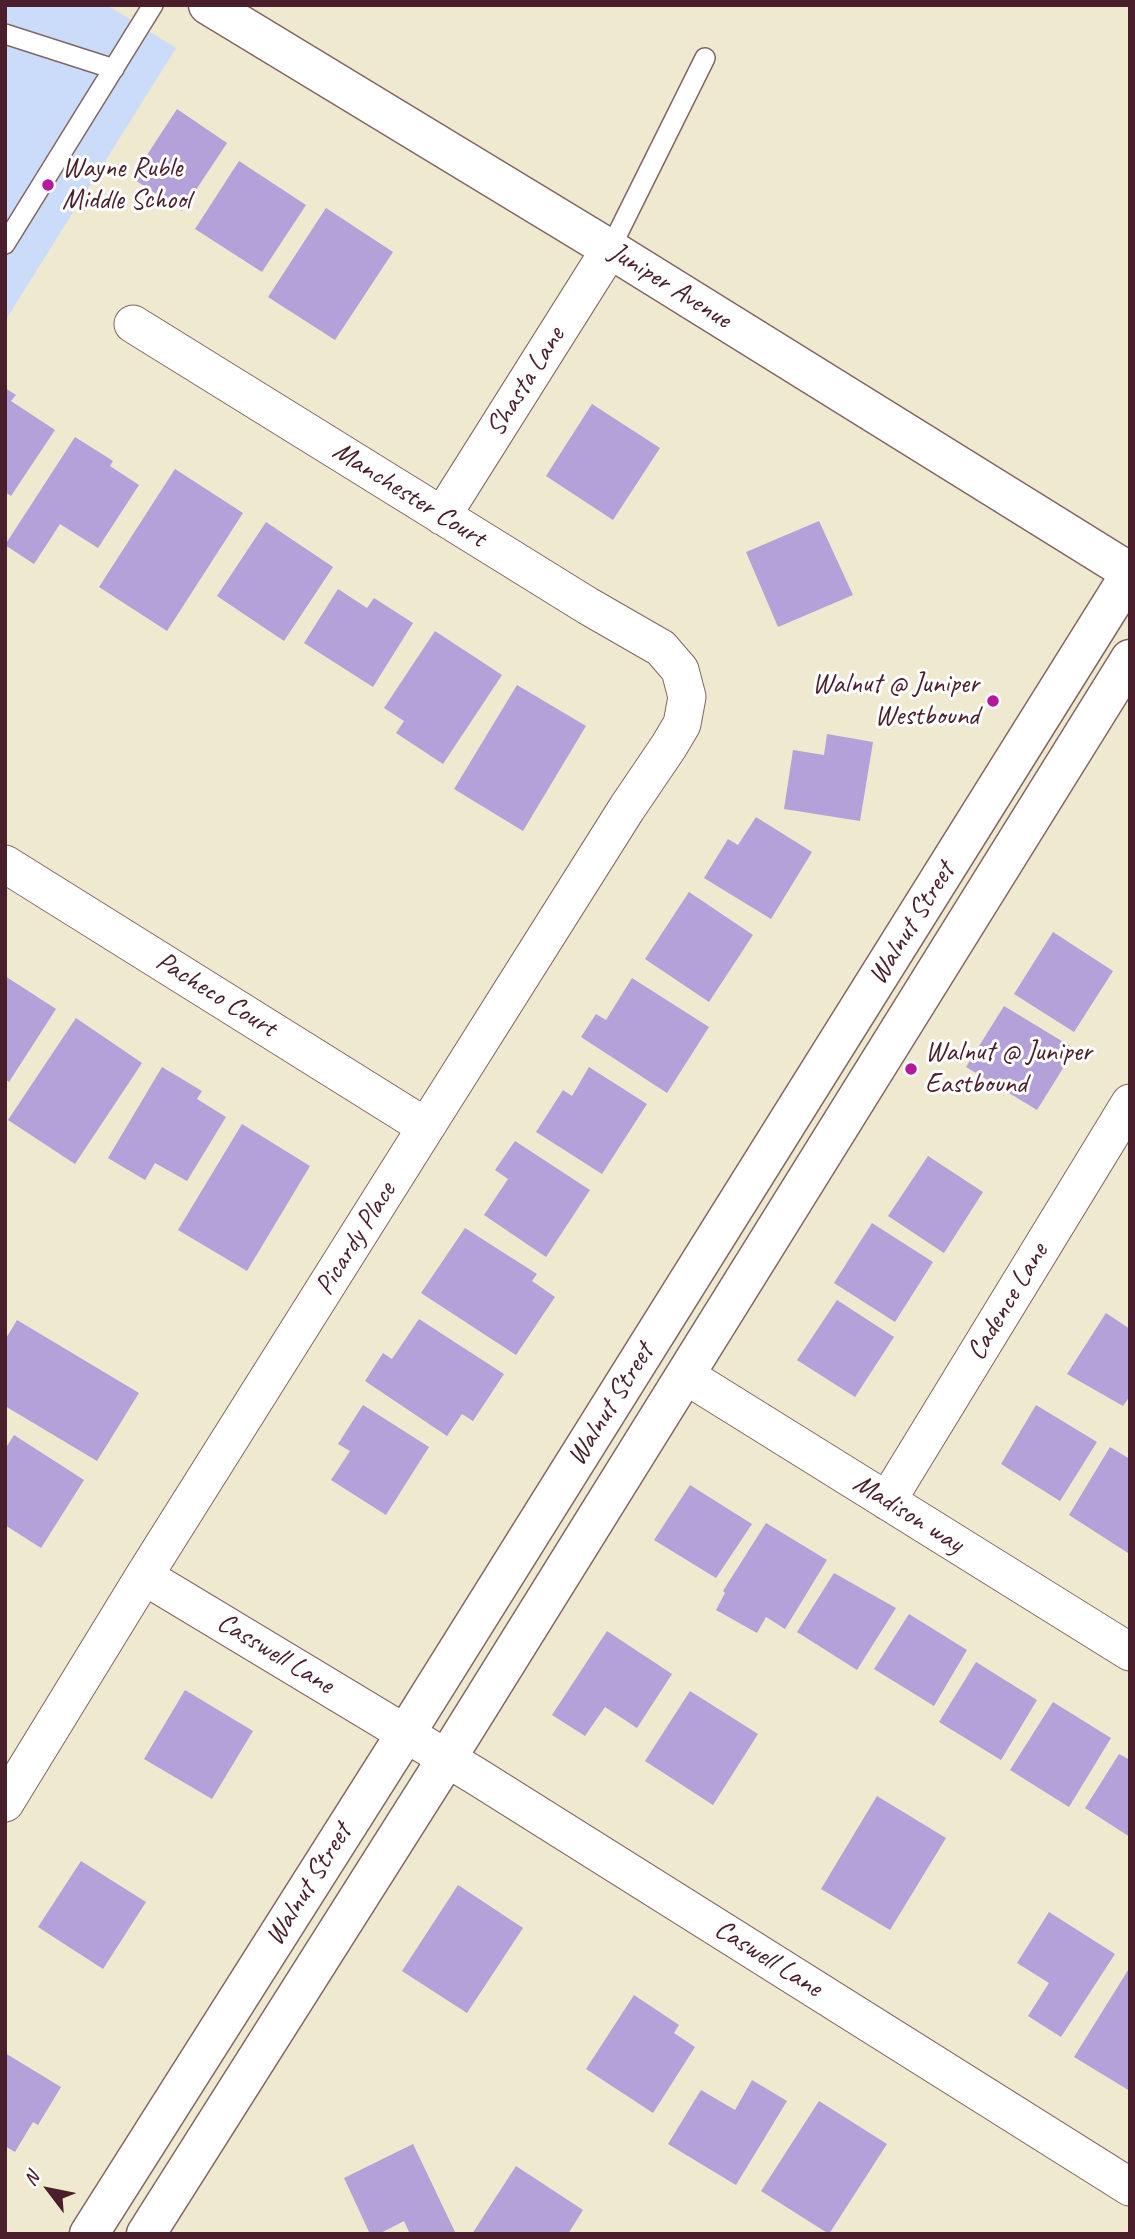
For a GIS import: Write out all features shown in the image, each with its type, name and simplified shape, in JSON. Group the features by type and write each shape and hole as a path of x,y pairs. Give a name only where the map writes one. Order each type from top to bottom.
{"street":[{"name":"Juniper Avenue","path":"208,5 610,249 1130,573"},
{"name":"Shasta Lane","path":"442,516 610,249"},
{"name":"Manchester Court","path":"133,324 588,606 662,648 680,670"},
{"name":"Walnut Street","path":"89,2234 1130,573"},
{"name":"Walnut Street","path":"146,2234 447,1758 1130,659"},
{"name":"Picardy Place","path":"5,1803 144,1576 682,724 687,697 680,670"},
{"name":"Pacheco Court","path":"5,864 426,1127"},
{"name":"Cadence Lane","path":"887,1501 1130,1103"},
{"name":"Madison way","path":"685,1375 1130,1652"},
{"name":"Casswell Lane","path":"144,1576 405,1733"},
{"name":"Caswell Lane","path":"405,1733 1130,2187"}],"lane":[{"path":"5,244 153,5"},
{"path":"5,34 114,69"},
{"path":"610,249 705,58"}],"shaded area":[{"name":"Wayne Ruble Middle School","path":"5,5 107,5 176,48 5,321"}],"building":[{"path":"177,109 227,143 182,211 132,178"},
{"path":"239,161 306,205 262,272 195,229"},
{"path":"326,208 393,252 335,340 268,297"},
{"path":"5,388 16,395 11,401 55,430 11,496 5,492"},
{"path":"592,404 660,448 613,520 546,476"},
{"path":"75,437 113,461 110,466 139,485 98,548 60,524 34,564 5,545"},
{"path":"175,469 243,513 167,631 99,587"},
{"path":"819,521 853,595 778,627 746,552"},
{"path":"266,522 333,567 284,641 217,596"},
{"path":"338,589 367,608 374,598 413,623 373,687 304,643"},
{"path":"435,631 502,675 443,764 396,733 404,721 384,708"},
{"path":"517,685 586,726 523,831 454,789"},
{"path":"827,734 873,742 860,821 784,809 793,750 824,755"},
{"path":"756,817 812,852 771,919 704,878 728,839 738,845"},
{"path":"689,892 753,935 709,1002 645,959"},
{"path":"1053,932 1113,971 1074,1032 1014,994"},
{"path":"5,976 56,1009 9,1082 5,1079"},
{"path":"632,978 709,1027 667,1093 581,1037 596,1014 606,1020"},
{"path":"1004,1006 1075,1049 1037,1110 966,1067"},
{"path":"76,1018 142,1063 75,1164 8,1120"},
{"path":"162,1067 202,1091 197,1099 226,1117 187,1181 155,1163 145,1180 108,1158"},
{"path":"589,1067 647,1104 602,1174 536,1132 563,1090 572,1096"},
{"path":"242,1124 310,1166 247,1271 178,1230"},
{"path":"515,1141 590,1190 546,1257 484,1215 508,1179 495,1170"},
{"path":"928,1156 983,1192 944,1253 888,1216"},
{"path":"872,1223 933,1262 895,1322 834,1283"},
{"path":"465,1228 537,1274 532,1281 555,1297 516,1355 421,1293"},
{"path":"837,1300 894,1337 855,1397 797,1360"},
{"path":"1106,1313 1130,1329 1130,1396 1123,1406 1067,1374"},
{"path":"419,1319 504,1374 473,1421 462,1414 447,1436 365,1381 383,1353 392,1359"},
{"path":"17,1320 139,1393 97,1461 5,1406 5,1340"},
{"path":"363,1405 429,1447 386,1515 331,1480 350,1451 338,1444"},
{"path":"1036,1405 1097,1442 1060,1501 1001,1464"},
{"path":"14,1435 84,1480 41,1548 5,1525 5,1449"},
{"path":"1110,1447 1130,1459 1128,1553 1069,1515"},
{"path":"690,1485 752,1524 716,1578 654,1540"},
{"path":"766,1523 827,1560 785,1629 766,1617 757,1633 716,1610 725,1593 723,1591"},
{"path":"834,1573 896,1608 857,1670 797,1632"},
{"path":"909,1614 967,1650 934,1706 874,1669"},
{"path":"607,1631 672,1674 637,1728 605,1707 585,1736 552,1715"},
{"path":"976,1662 1037,1700 1001,1760 939,1722"},
{"path":"185,1690 253,1731 212,1799 144,1759"},
{"path":"690,1691 758,1734 713,1805 645,1761"},
{"path":"1053,1702 1111,1738 1069,1807 1010,1770"},
{"path":"1119,1754 1130,1760 1130,1837 1085,1808"},
{"path":"877,1796 946,1838 890,1930 821,1889"},
{"path":"81,1861 146,1902 103,1969 38,1927"},
{"path":"458,1885 523,1928 467,2013 402,1971"},
{"path":"1049,1912 1115,1954 1061,2037 1028,2016 1049,1983 1017,1963"},
{"path":"1130,1967 1130,2091 1074,2057"},
{"path":"634,1995 679,2025 674,2033 695,2047 653,2113 586,2069"},
{"path":"5,2053 61,2087 38,2125 33,2122 15,2152 5,2146"},
{"path":"752,2080 787,2101 736,2185 668,2144 701,2090 735,2110"},
{"path":"819,2101 887,2144 829,2234 761,2191"},
{"path":"413,2144 455,2232 410,2234 404,2221 379,2234 370,2234 344,2178"},
{"path":"516,2166 583,2210 568,2234 472,2234"}],"place":[{"name":"Wayne Ruble Middle School","path":"48,185"},
{"name":"Walnut @ Juniper Westbound","path":"993,701"},
{"name":"Walnut @ Juniper Eastbound","path":"911,1069"}]}
